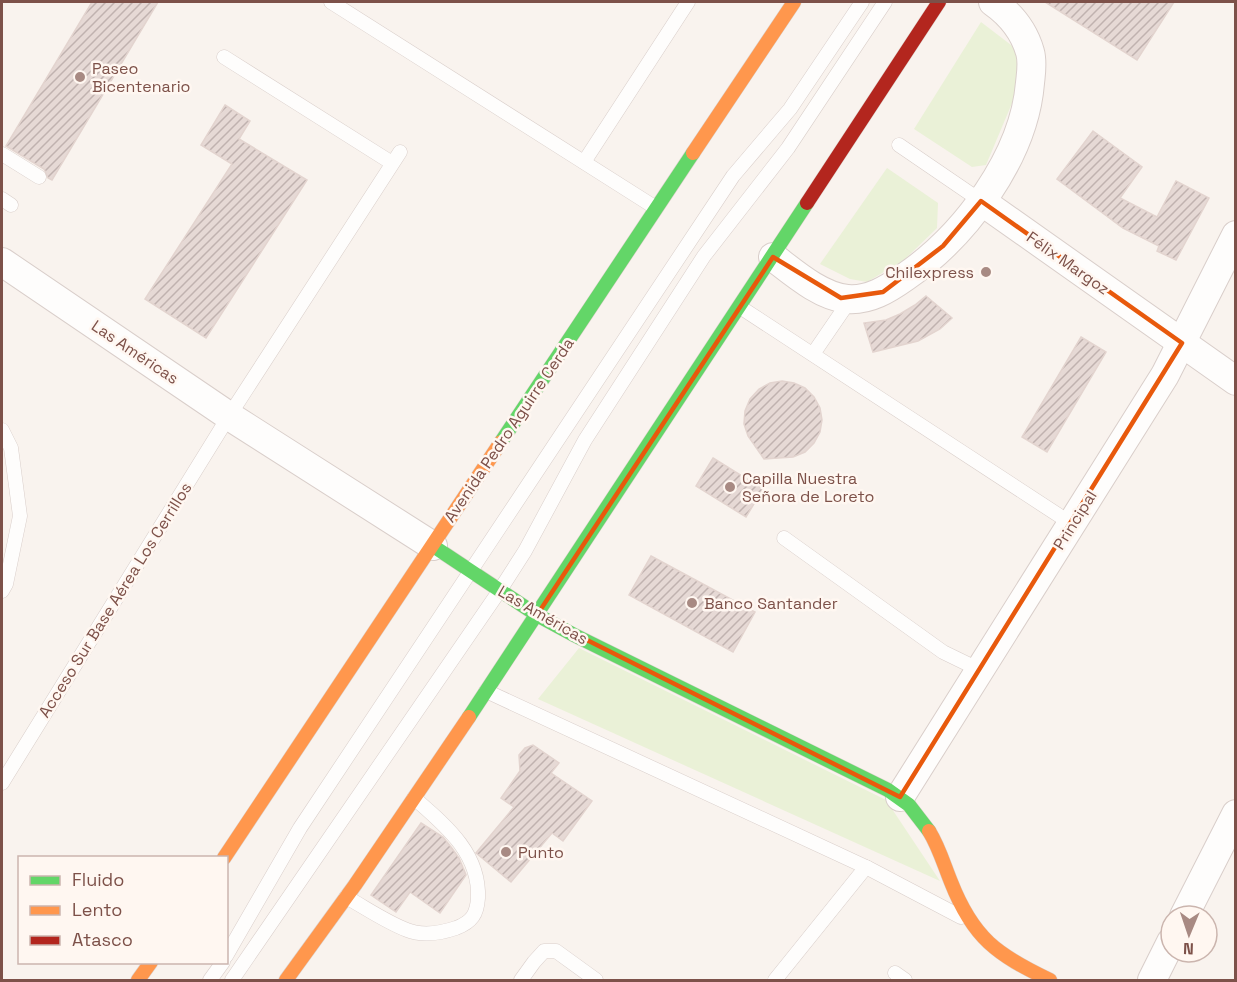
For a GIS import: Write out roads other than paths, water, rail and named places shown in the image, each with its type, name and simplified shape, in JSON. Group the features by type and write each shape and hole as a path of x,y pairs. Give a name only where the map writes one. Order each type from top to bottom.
{"main road":[{"name":"Avenida Pedro Aguirre Cerda","path":"225,856 794,2"},
{"path":"286,981 414,798 537,615 939,2"},
{"name":"Las Américas","path":"433,546 537,615 574,635 900,797 914,810 934,837 959,902 970,922 990,947 1005,958 1050,981"},
{"path":"138,981 150,964"}],"street":[{"path":"773,257 829,294 850,300 883,292 912,272 958,231 999,174 1027,108 1031,73 1030,52 1021,31 1011,18 993,2"},
{"name":"Félix Margoz","path":"981,201 1236,381"},
{"name":"Principal","path":"900,797 1165,375 1236,235"},
{"name":"Las Américas","path":"2,261 229,416 433,546"},
{"path":"1190,904 1236,814"},
{"path":"1152,981 1160,964"}],"lane":[{"path":"332,2 657,209"},
{"path":"584,162 688,2"},
{"path":"228,953 300,828 733,176 790,109 862,2"},
{"path":"232,981 500,590 525,551 585,440 704,256 788,148 885,2"},
{"name":"Acceso Sur Base Aérea Los Cerrillos","path":"2,783 229,416 396,158 224,57"},
{"name":"Félix Margoz","path":"899,146 981,201"},
{"path":"2,154 39,177"},
{"path":"813,354 850,300"},
{"path":"740,307 1072,524"},
{"path":"2,430 11,448 20,516 6,584 2,591"},
{"path":"784,538 943,652 980,670"},
{"path":"486,691 866,867 970,922"},
{"path":"346,897 408,931 440,934 465,925 478,911 479,882 467,852 449,828 414,798"},
{"path":"775,981 866,867"},
{"path":"521,981 544,951 556,951 596,981"},
{"path":"210,981 222,964"}],"place":[{"name":"Paseo Bicentenario","path":"80,77"},
{"name":"Chilexpress","path":"986,272"},
{"name":"Capilla Nuestra Señora de Loreto","path":"730,487"},
{"name":"Banco Santander","path":"692,603"},
{"name":"Punto","path":"506,852"}]}
